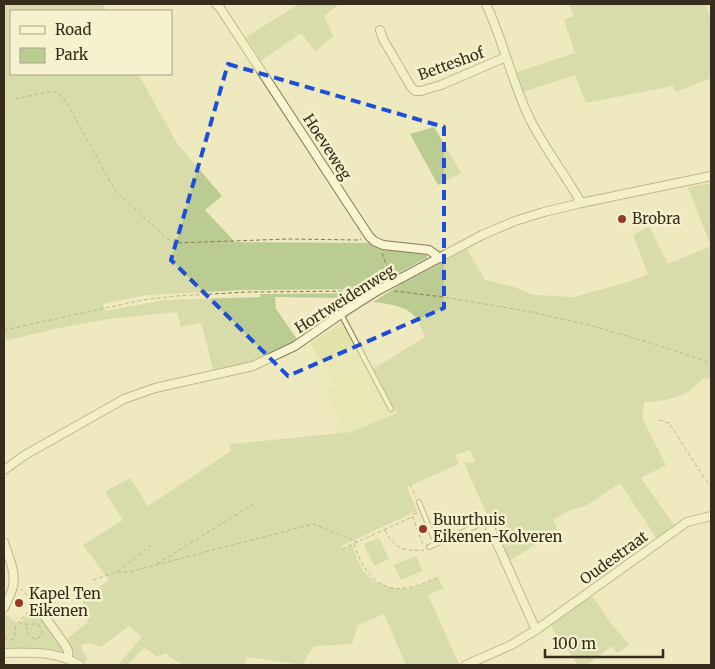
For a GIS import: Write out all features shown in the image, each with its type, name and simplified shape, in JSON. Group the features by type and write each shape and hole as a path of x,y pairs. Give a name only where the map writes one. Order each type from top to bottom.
{"street":[{"path":"486,4 528,116 581,203"},
{"name":"Hoeveweg","path":"218,5 369,236 383,245 428,250 440,258"},
{"name":"Betteshof","path":"380,30 383,39 410,87 415,91 440,86 506,58"},
{"name":"Hortweidenweg","path":"4,470 24,454 124,399 155,388 253,366 295,346 377,291 391,287 482,235 515,221 581,203 711,176"},
{"name":"Oudestraat","path":"466,665 511,645 536,630 687,522 711,516"},
{"path":"486,521 536,630"},
{"path":"4,542 12,566 13,586 4,608"},
{"path":"35,606 65,645 68,651 68,658"},
{"path":"4,653 46,653 68,658 80,665"}],"lane":[{"path":"341,314 391,409"},
{"path":"419,502 436,544"},
{"path":"429,547 486,521"}],"path":[{"path":"15,99 52,91 60,94 116,190 165,237 175,243 289,239 358,240 369,236"},
{"path":"378,243 388,269 391,287 531,312 590,326 654,344 711,364"},
{"path":"4,330 143,300 175,296 247,292 377,291"},
{"path":"659,420 670,423 711,487"},
{"path":"410,484 419,502"},
{"path":"154,565 255,503"},
{"path":"342,549 423,511"},
{"path":"385,529 394,544 401,548 416,551 425,550 412,517"},
{"path":"93,580 117,572 129,572 313,524 358,542"},
{"path":"354,544 365,569 371,577 383,585 395,589 415,587 440,576"},
{"path":"117,572 151,545"},
{"path":"4,637 10,640 14,638 15,627 35,606 22,589 19,590 13,586"},
{"path":"19,622 22,625 36,624 39,625 42,631 38,638 35,639 29,636 26,625"}],"highlighted area":[{"path":"228,64 444,127 444,308 288,376 171,260"}],"green space":[{"path":"4,4 102,4 106,10 10,10 10,75 139,75 177,143 222,196 205,210 235,242 369,243 383,248 418,251 427,254 427,258 372,289 243,290 147,295 103,304 105,311 164,300 260,297 260,294 366,293 346,307 339,298 275,297 276,309 297,339 270,356 220,371 213,372 201,323 181,327 177,312 108,319 4,341"},
{"path":"299,4 339,4 324,16 333,36 315,51 301,33 261,61 246,37"},
{"path":"569,4 706,4 711,20 711,78 676,92 673,86 586,103 575,75 523,92 517,72 575,53 564,20 574,16"},
{"path":"434,127 461,173 438,185 410,134"},
{"path":"711,183 711,246 688,187"},
{"path":"649,226 668,264 711,246 711,378 702,379 690,390 676,397 661,401 644,402 642,418 666,465 641,478 674,525 657,539 620,483 586,506 570,510 553,520 558,530 508,562 464,463 475,462 470,450 455,455 459,464 407,487 417,511 341,546 342,549 352,545 365,573 371,579 385,586 409,589 438,577 443,588 428,595 459,664 406,665 384,614 358,625 352,644 314,646 302,665 247,657 244,665 184,665 166,653 157,657 144,647 128,665 118,665 142,637 129,626 101,647 90,643 82,645 81,648 88,660 86,662 75,657 72,653 68,643 69,637 88,622 86,614 88,608 81,599 109,580 83,545 123,520 105,492 130,478 148,506 231,451 230,444 352,432 397,413 373,369 425,337 417,320 407,310 373,302 403,283 467,249 485,280 514,287 534,295 574,297 631,281 648,274 633,235"},
{"path":"347,318 398,413 352,432 338,434 333,425 340,422 325,390 335,385 310,344"},
{"path":"379,538 389,559 374,566 364,544"},
{"path":"416,556 422,571 401,580 394,565"},
{"path":"592,596 629,645 617,653 611,646 587,665 578,665 550,625"},
{"path":"35,607 64,647 64,653 33,649 4,650 5,614 19,625"}],"place":[{"name":"Brobra","path":"622,219"},
{"name":"Buurthuis Eikenen-Kolveren","path":"423,529"},
{"name":"Kapel Ten Eikenen","path":"19,603"}]}
